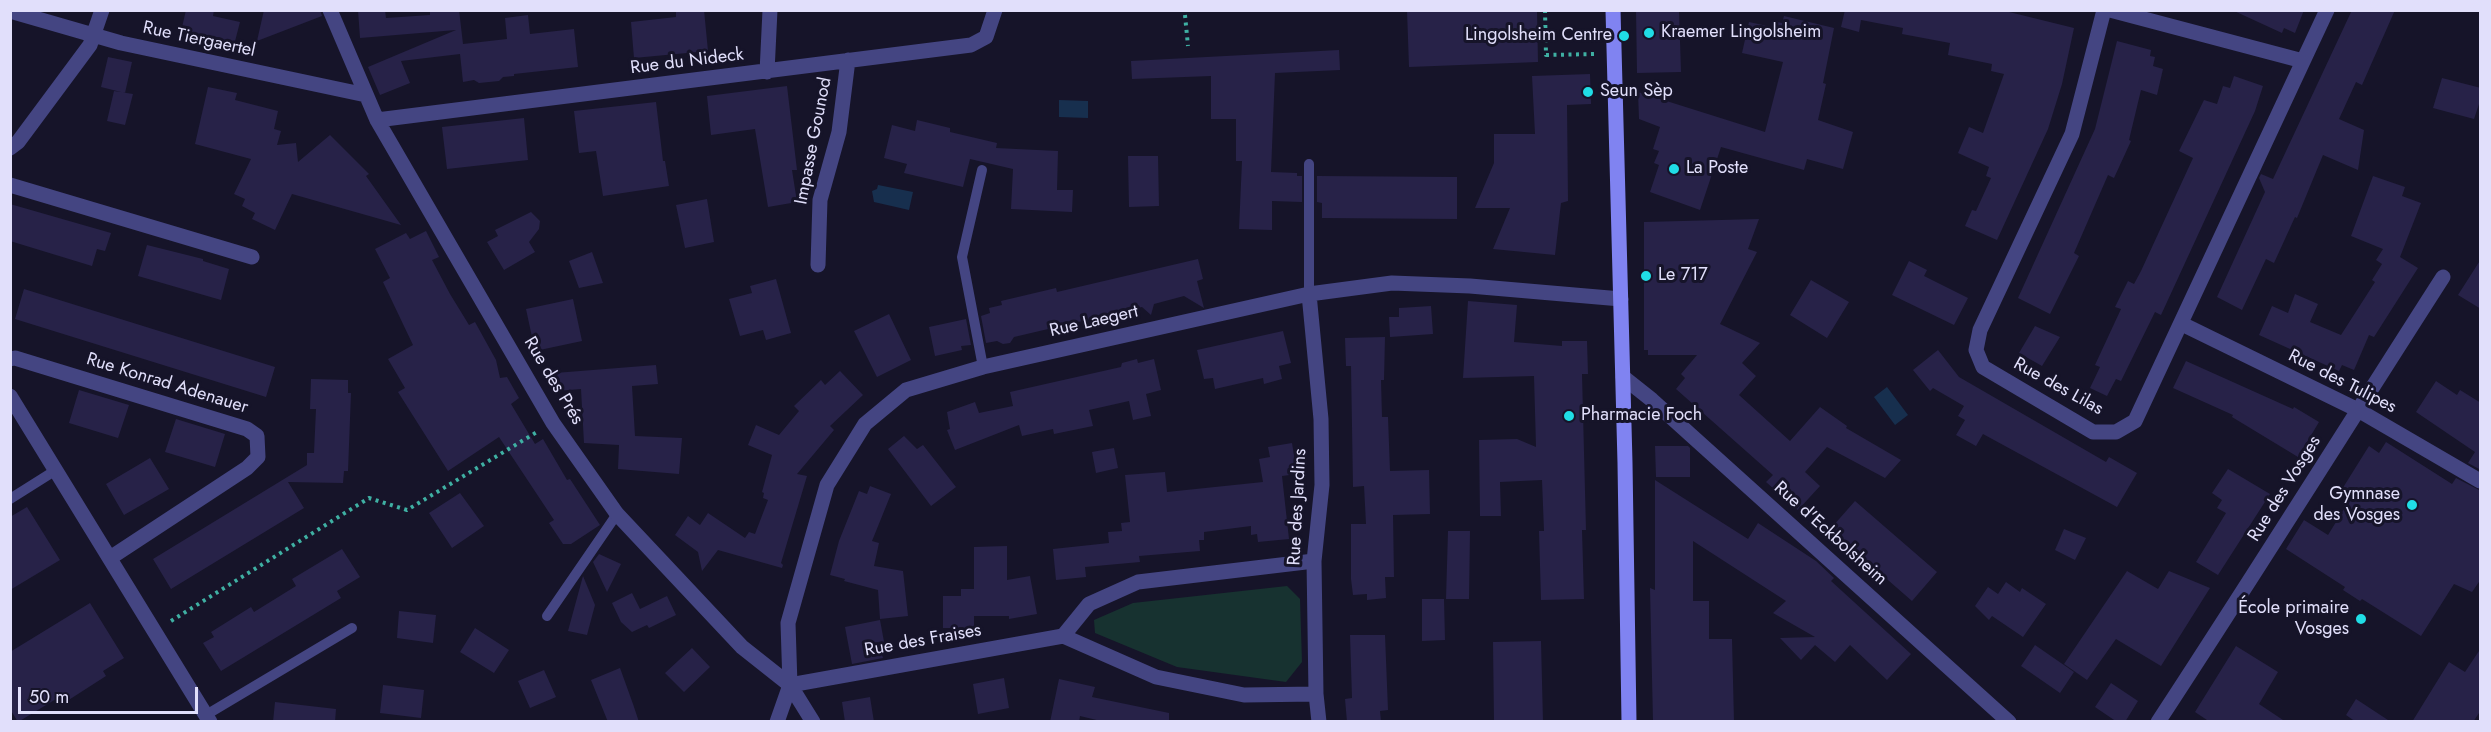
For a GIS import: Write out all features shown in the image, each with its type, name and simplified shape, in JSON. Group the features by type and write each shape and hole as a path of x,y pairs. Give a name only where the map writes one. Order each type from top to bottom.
{"main road":[{"path":"1613,10 1629,722"}],"street":[{"path":"10,148 18,142 90,45 102,10"},
{"name":"Rue des Prés","path":"330,10 377,120 553,423 617,514 742,647 790,686 813,722"},
{"path":"767,72 770,10"},
{"name":"Rue des Lilas","path":"2104,10 2072,134 1980,330 1976,351 1983,367 2093,432 2116,432 2135,421 2327,10"},
{"path":"2110,10 2303,61"},
{"name":"Rue Tiergaertel","path":"10,11 122,43 366,95"},
{"name":"Rue du Nideck","path":"377,120 971,45 986,37 994,17"},
{"name":"Impasse Gounod","path":"818,265 820,200 839,132 848,60"},
{"path":"10,185 252,257"},
{"name":"Rue des Vosges","path":"2158,722 2249,584 2443,277"},
{"name":"Rue Laegert","path":"790,686 788,623 827,485 865,424 906,390 983,367 1309,294 1392,283 1470,286 1621,298"},
{"name":"Rue des Jardins","path":"1309,294 1322,430 1322,485 1314,561 1316,694 1319,722"},
{"name":"Rue des Tulipes","path":"2182,324 2358,410 2481,481"},
{"name":"Rue Konrad Adenauer","path":"10,359 15,358 247,429 257,436 258,457 247,468 110,558"},
{"name":"Rue d'Eckbolsheim","path":"1623,377 1652,400 2009,722"},
{"path":"10,396 208,718"},
{"path":"1314,561 1138,582 1089,604 1064,636 1156,677 1244,695 1316,694"},
{"name":"Rue des Fraises","path":"790,686 1064,636"},
{"path":"777,722 790,686"}],"lane":[{"path":"1309,294 1310,164"},
{"path":"982,170 962,257 983,367"},
{"path":"10,498 56,470"},
{"path":"547,616 617,514"},
{"path":"208,718 352,628"}],"path":[{"path":"1545,10 1546,55 1615,53"},
{"path":"1185,15 1188,46"},
{"path":"155,631 369,498 407,510 553,423"}],"green space":[{"path":"1287,586 1300,599 1302,662 1286,682 1177,667 1095,633 1094,620 1133,603"}],"water":[{"path":"1059,100 1088,101 1088,118 1059,117"},
{"path":"878,185 913,192 909,210 874,202 872,191 877,189"},
{"path":"1887,387 1908,415 1895,425 1874,397"}],"building":[{"path":"186,10 214,10 213,16 240,22 233,49 180,36"},
{"path":"264,10 320,10 322,16 257,41"},
{"path":"358,10 385,10 386,18 430,15 430,10 459,10 463,44 507,39 505,18 528,15 530,34 574,29 578,67 514,74 514,76 503,77 499,81 479,83 474,80 463,82 460,54 401,61 410,83 380,95 368,67 456,30 360,38"},
{"path":"704,10 708,51 634,58 631,22 676,17 676,12"},
{"path":"1407,10 1537,10 1538,62 1409,67"},
{"path":"1636,10 1679,10 1681,72 1637,73"},
{"path":"1845,10 2001,10 2074,28 2062,84 2048,129 1997,240 1965,226 1972,210 1976,211 1991,178 1986,176 1989,167 1958,153 1969,127 1983,133 2004,74 1991,71 1992,64 1948,55 1950,43 1902,34 1903,28 1861,20 1859,32 1841,27"},
{"path":"2232,10 2304,10 2295,33 2284,28 2282,33"},
{"path":"2352,10 2395,10 2362,85 2356,82 2339,119 2364,130 2358,170 2323,155 2297,218 2295,217 2274,263 2266,259 2242,310 2217,297 2265,192 2259,178 2261,174 2273,179"},
{"path":"1784,16 1834,28 1818,120 1853,132 1843,169 1807,159 1804,170 1721,147 1700,210 1650,192 1659,165 1654,163 1659,151 1653,149 1660,127 1639,119 1638,92 1765,132 1783,62 1742,53 1749,22 1772,27 1773,21 1782,23"},
{"path":"2117,41 2151,50 2150,56 2155,57 2153,66 2163,69 2157,95 2141,90 2129,140 2131,141 2114,178 2108,175 2074,253 2079,256 2050,314 2018,298 2095,129"},
{"path":"1339,50 1340,70 1275,73 1271,172 1297,173 1297,176 1302,176 1302,202 1272,201 1272,230 1239,229 1242,161 1236,161 1236,119 1211,119 1211,76 1132,79 1131,61"},
{"path":"108,57 132,62 125,93 101,87"},
{"path":"1590,74 1591,104 1567,105 1568,201 1561,203 1555,255 1493,249 1510,208 1475,208 1494,163 1494,134 1535,134 1532,76"},
{"path":"2234,76 2263,86 2255,111 2161,315 2155,312 2121,381 2116,379 2107,396 2090,388 2100,367 2095,365 2121,309 2115,307 2128,281 2134,284 2141,271 2193,158 2179,151 2204,100 2217,104 2223,86 2230,88"},
{"path":"2442,78 2481,88 2481,98 2474,119 2433,108"},
{"path":"787,86 797,170 792,170 797,202 768,207 755,129 711,135 707,96"},
{"path":"208,87 237,93 235,100 278,111 274,129 281,131 277,145 296,143 298,162 330,135 369,174 366,176 401,225 292,194 275,230 252,219 255,213 242,206 245,199 234,194 251,159 195,144"},
{"path":"114,91 133,94 125,125 107,121"},
{"path":"656,102 663,161 665,161 669,186 603,196 596,151 579,153 574,111"},
{"path":"524,118 528,160 447,169 442,127"},
{"path":"917,120 950,128 950,132 997,143 996,148 1058,151 1057,190 1073,190 1072,212 1011,209 1013,169 970,159 963,187 904,173 907,164 884,158 892,125 915,131"},
{"path":"1128,156 1158,156 1159,206 1129,207"},
{"path":"1317,176 1457,177 1457,219 1322,218 1322,203 1317,202"},
{"path":"2373,176 2405,187 2402,196 2421,203 2400,257 2418,268 2374,337 2369,335 2354,370 2342,365 2339,371 2259,335 2272,306 2288,313 2295,294 2318,304 2310,322 2341,335 2375,282 2372,280 2382,264 2376,260 2383,249 2351,236"},
{"path":"707,199 714,242 685,248 676,205"},
{"path":"10,204 111,233 105,251 97,249 92,266 10,241"},
{"path":"531,212 540,221 539,229 529,242 535,252 504,270 487,242 498,236 495,230"},
{"path":"1759,219 1748,249 1757,252 1720,324 1760,343 1742,363 1756,376 1739,395 1790,441 1820,407 1847,426 1846,428 1901,460 1885,478 1827,447 1805,472 1820,486 1798,510 1766,482 1773,475 1676,389 1685,378 1681,374 1697,355 1648,355 1648,350 1644,350 1644,222"},
{"path":"426,231 439,257 432,260 450,294 469,325 475,322 496,360 500,378 507,377 519,398 511,404 535,444 543,439 567,480 570,479 600,525 571,544 563,544 549,523 554,520 499,437 448,471 398,392 405,388 388,359 413,345 383,282 390,278 375,249 406,233 410,239"},
{"path":"147,245 203,259 203,261 229,269 221,300 138,276"},
{"path":"592,252 603,283 579,288 569,261"},
{"path":"1198,259 1203,279 1197,281 1204,308 1184,296 1154,304 1151,315 1142,307 1014,337 1010,343 1003,344 997,341 986,343 981,316 990,313 989,308 1002,305 1001,301 1056,288 1057,292"},
{"path":"2481,259 2481,309 2458,295"},
{"path":"1909,261 1927,270 1924,276 1968,298 1954,325 1892,295"},
{"path":"776,279 791,333 766,340 763,330 740,336 729,299 752,293 750,286"},
{"path":"1811,280 1849,302 1827,338 1790,315"},
{"path":"24,289 275,367 266,397 15,319"},
{"path":"573,299 582,341 535,351 526,309"},
{"path":"1468,301 1517,305 1514,342 1562,346 1562,341 1587,341 1588,374 1582,374 1586,530 1582,530 1584,599 1541,600 1539,531 1544,531 1542,480 1500,482 1501,516 1480,516 1479,440 1517,439 1536,447 1534,376 1463,378"},
{"path":"1431,306 1433,334 1390,337 1389,317 1399,317 1399,308"},
{"path":"889,314 911,360 877,377 854,331"},
{"path":"966,319 971,345 961,346 962,350 935,356 929,327"},
{"path":"2035,326 2060,337 2042,366 2019,353"},
{"path":"1283,331 1291,363 1279,366 1282,379 1264,384 1263,378 1215,389 1213,378 1204,379 1197,350"},
{"path":"1385,337 1384,380 1381,380 1382,417 1388,417 1390,471 1429,470 1430,514 1393,515 1394,577 1385,577 1386,598 1367,600 1367,594 1353,595 1351,579 1351,524 1366,524 1364,486 1353,487 1351,366 1346,366 1345,338"},
{"path":"1938,350 1959,377 2106,462 2109,457 2137,473 2117,507 1983,434 1976,446 1956,435 1965,420 1958,416 1964,406 1933,388 1930,391 1913,370"},
{"path":"1137,359 1138,363 1154,359 1161,390 1146,394 1151,416 1133,420 1129,401 1089,410 1093,426 1054,434 1053,429 1022,436 1019,425 955,450 947,430 950,429 947,412 975,402 979,413 1013,406 1010,392 1121,367 1122,363"},
{"path":"2186,361 2293,409 2294,407 2319,422 2298,457 2232,417 2233,415 2173,388"},
{"path":"656,365 658,384 632,386 635,436 682,438 679,474 618,469 619,445 584,443 581,389 556,391 555,373"},
{"path":"840,371 863,395 830,426 834,430 797,474 807,476 781,563 782,568 718,550 702,571 698,552 675,535 688,516 700,525 708,513 745,538 749,532 755,534 768,500 763,498 764,493 762,492 772,455 748,445 756,425 779,435 799,411 794,406 821,380 825,385"},
{"path":"311,379 348,380 348,393 351,393 348,471 344,471 343,483 288,482 304,508 171,589 153,559 307,465 307,453 314,453 316,409 310,409"},
{"path":"2436,381 2457,395 2460,390 2481,403 2481,470 2468,463 2475,452 2416,412"},
{"path":"79,390 129,405 118,438 69,423"},
{"path":"176,419 225,434 215,467 165,452"},
{"path":"904,436 917,449 923,445 956,487 931,506 888,449"},
{"path":"2386,442 2452,484 2456,478 2481,491 2481,579 2472,592 2454,584 2421,636 2362,599 2360,601 2343,590 2345,587 2286,549 2304,520 2328,535 2349,501 2339,494 2369,446 2379,453"},
{"path":"1292,443 1297,474 1282,476 1289,539 1258,542 1257,534 1251,535 1251,526 1204,532 1204,540 1199,540 1200,551 1139,556 1140,562 1085,567 1086,577 1056,580 1053,549 1109,543 1108,532 1122,531 1121,523 1130,522 1125,475 1165,472 1167,492 1263,482 1259,459 1270,457 1268,447"},
{"path":"1655,446 1688,446 1690,448 1690,477 1656,477"},
{"path":"1114,448 1118,468 1096,473 1092,452"},
{"path":"150,458 169,489 124,515 106,484"},
{"path":"2228,469 2270,494 2218,575 2196,562 2226,513 2217,508 2222,500 2212,493"},
{"path":"1655,480 1748,539 1758,523 1816,561 1834,578 1831,581 1911,654 1887,680 1850,645 1835,662 1815,645 1801,660 1780,638 1815,637 1773,613 1786,601 1693,541 1693,601 1709,601 1709,639 1732,639 1734,722 1653,722 1650,588 1655,590"},
{"path":"870,486 891,494 872,541 879,543 874,566 903,571 908,616 880,619 878,590 830,575 839,541 859,491 867,494"},
{"path":"460,493 484,526 452,548 429,513"},
{"path":"1855,501 1937,572 1912,601 1857,553 1852,559 1825,535"},
{"path":"27,507 60,560 10,590 10,517"},
{"path":"2064,529 2086,538 2075,560 2055,550"},
{"path":"1448,531 1470,531 1469,599 1446,599"},
{"path":"1007,546 1007,580 1030,576 1037,614 1009,619 1009,616 974,616 974,628 943,628 943,596 961,596 961,589 974,589 974,547"},
{"path":"342,549 360,577 337,591 341,598 221,671 203,643 214,637 211,632 251,607 254,612 296,586 292,579"},
{"path":"599,554 621,564 607,592 593,562"},
{"path":"2127,571 2158,589 2169,571 2210,588 2161,666 2116,639 2087,680 2064,664"},
{"path":"583,576 595,605 587,635 568,631"},
{"path":"2006,582 2020,592 2022,588 2046,604 2023,637 1992,616 1989,620 1975,606 1988,587 1998,594"},
{"path":"632,593 640,609 667,596 676,615 649,628 647,625 632,632 621,622 612,603"},
{"path":"1422,599 1444,599 1445,640 1422,641"},
{"path":"90,603 124,658 103,671 106,676 64,703 61,696 18,722 10,709 10,652"},
{"path":"399,611 436,615 433,643 397,638"},
{"path":"880,620 885,647 880,648 883,658 852,664 845,627"},
{"path":"475,628 509,650 494,673 460,652"},
{"path":"1350,635 1385,635 1388,710 1380,711 1381,722 1347,722 1345,699 1352,698"},
{"path":"1541,641 1543,722 1494,722 1493,642"},
{"path":"2035,645 2074,672 2060,693 2021,666"},
{"path":"2236,646 2278,672 2259,704 2286,722 2210,722 2195,712"},
{"path":"692,648 710,667 684,692 665,673"},
{"path":"2481,648 2481,710 2473,722 2412,722 2449,662 2465,672"},
{"path":"620,668 639,722 608,722 591,680"},
{"path":"544,670 556,697 530,708 518,681"},
{"path":"1004,678 1009,708 978,714 973,684"},
{"path":"1059,679 1095,687 1092,697 1169,713 1169,722 1105,722 1080,716 1079,722 1050,722"},
{"path":"2111,683 2138,701 2125,722 2117,722 2095,707"},
{"path":"383,685 424,690 421,718 380,713"},
{"path":"870,697 874,722 845,722 842,702"},
{"path":"2356,699 2391,722 2356,722 2346,715"},
{"path":"275,702 336,709 335,722 273,722"}],"place":[{"name":"Kraemer Lingolsheim","path":"1649,33"},
{"name":"Lingolsheim Centre","path":"1624,36"},
{"name":"Seun Sèp","path":"1588,92"},
{"name":"La Poste","path":"1674,169"},
{"name":"Le 717","path":"1646,276"},
{"name":"Pharmacie Foch","path":"1569,416"},
{"name":"Gymnase des Vosges","path":"2412,505"},
{"name":"École primaire Vosges","path":"2361,619"}]}
